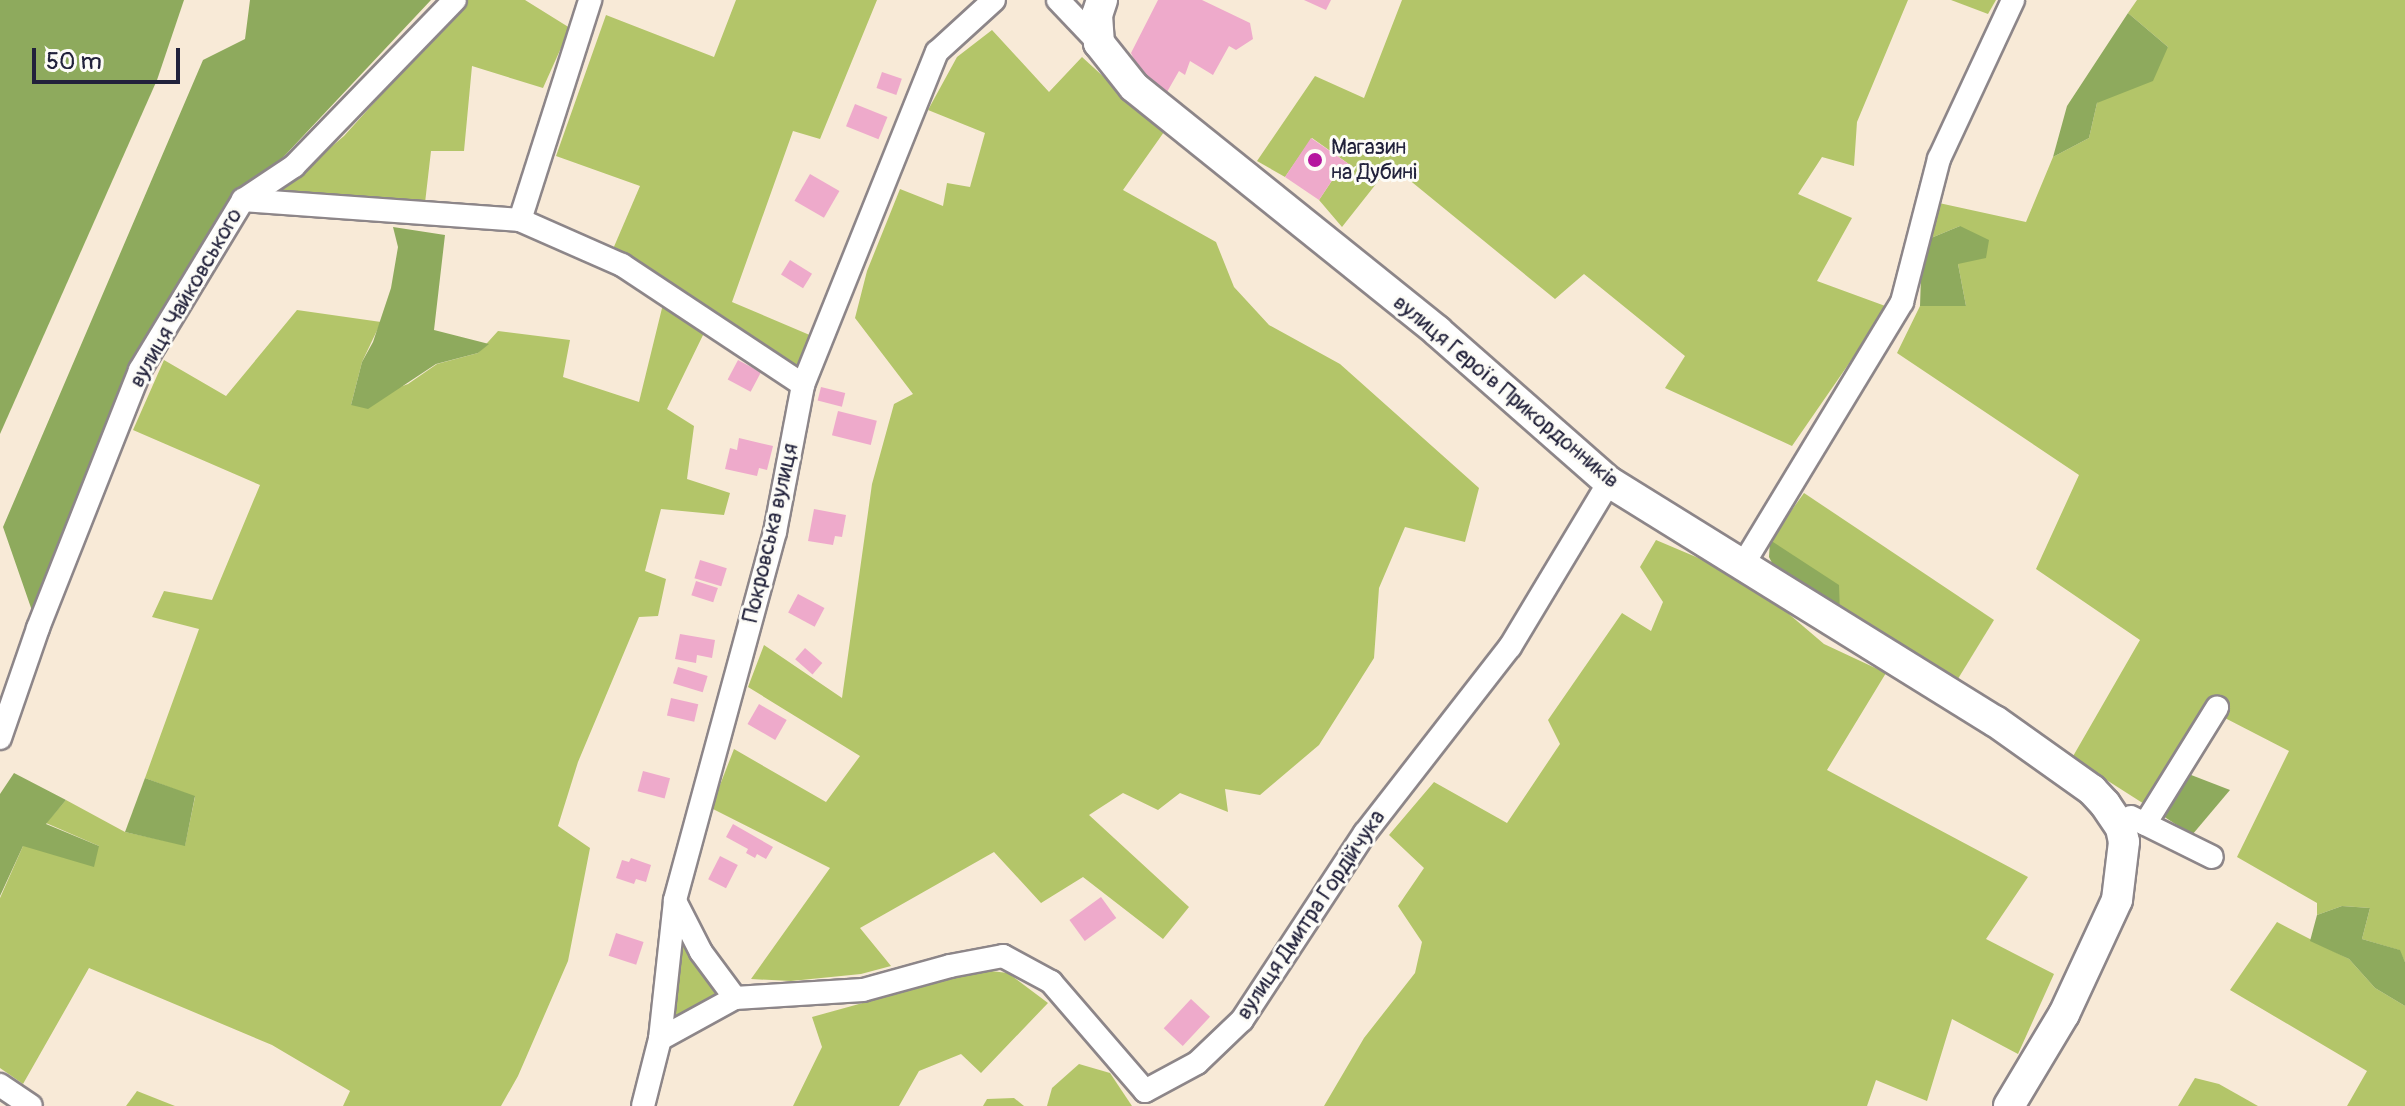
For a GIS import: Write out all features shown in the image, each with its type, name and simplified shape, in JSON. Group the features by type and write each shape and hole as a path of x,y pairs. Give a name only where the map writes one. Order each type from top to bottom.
{"street":[{"path":"243,200 294,166 455,0"},
{"path":"520,220 590,0"},
{"name":"Покровська вулиця","path":"643,1106 660,1039 675,900 775,532 803,385 937,52 994,0"},
{"path":"1058,0 1099,43"},
{"path":"1099,43 1097,15 1102,0"},
{"path":"1744,563 1902,302 1939,159 2013,0"},
{"name":"вулиця Героїв Прикордонників","path":"1099,43 1134,87 1437,331 1609,482 1995,721 2092,790 2105,804 2212,857"},
{"name":"вулиця Чайковського","path":"0,738 38,628 140,370 243,200 520,220 622,265 803,385"},
{"name":"вулиця Дмитра Гордійчука","path":"660,1039 735,998 863,990 950,966 1003,956 1051,982 1146,1099 1197,1063 1242,1020 1365,833 1510,647 1609,482"},
{"path":"2145,824 2217,708"},
{"path":"2009,1106 2064,1014 2117,900 2124,842 2121,828 2105,804"},
{"path":"675,900 701,952 735,998"},
{"path":"0,1085 31,1106"}],"green space":[{"path":"0,0 184,0 157,80 0,434"},
{"path":"250,0 431,0 243,200 140,370 38,628 3,527 203,60 245,39"},
{"path":"467,0 525,0 570,28 543,88 472,66 464,151 431,151 425,203 277,193 344,136"},
{"path":"736,0 877,0 820,139 793,131 732,302 812,336 796,366 613,249 640,186 556,156 606,15 714,57"},
{"path":"1402,0 1908,0 1857,122 1854,166 1822,157 1798,194 1852,218 1817,281 1888,307 1792,446 1665,388 1685,356 1584,274 1555,299 1391,165 1342,227 1319,200 1335,176 1344,181 1353,167 1312,138 1285,177 1257,161 1315,76 1364,98"},
{"path":"1951,0 1996,0 1988,14"},
{"path":"2137,0 2405,0 2405,962 2399,950 2362,939 2370,908 2342,906 2317,915 2317,903 2237,857 2289,751 2223,717 2163,816 2072,758 2140,640 2036,569 2079,475 1897,353 1920,306 1966,306 1958,264 1960,226 1931,238 1939,203 2026,222 2053,157 2089,138 2097,103 2168,47 2128,13"},
{"path":"2128,13 2168,47 2153,81 2097,103 2089,138 2053,157 2067,106"},
{"path":"992,30 1049,92 1082,57 1164,132 1123,190 1216,242 1234,287 1269,325 1340,364 1479,488 1465,542 1405,527 1379,588 1374,658 1319,745 1260,795 1225,789 1228,812 1180,793 1158,810 1123,793 1089,815 1189,907 1163,939 1083,877 1041,903 994,852 860,928 891,966 861,974 791,981 751,979 830,868 711,808 734,749 826,802 860,756 748,687 764,645 842,698 872,484 894,404 913,394 855,318 867,271 900,189 943,206 947,183 970,187 985,133 928,110 957,57"},
{"path":"1960,226 1989,240 1986,258 1958,264 1966,306 1920,306 1921,276 1931,238"},
{"path":"393,227 445,235 434,330 489,344 478,353 436,364 368,409 351,405 362,362 373,342 391,288 398,247"},
{"path":"664,300 704,333 667,409 694,426 687,479 730,493 724,515 661,509 645,571 666,579 658,616 639,617 578,762 558,826 590,848 568,961 518,1076 501,1106 343,1106 350,1091 272,1045 89,968 23,1084 0,1068 0,898 23,846 99,846 46,823 66,800 125,832 185,845 195,797 145,778 199,629 152,617 164,591 212,600 260,485 133,430 164,360 226,396 297,310 381,322 362,362 351,405 408,384 437,364 478,353 498,331 570,340 563,377 639,402"},
{"path":"1804,493 1994,620 1956,682 1840,614 1770,540"},
{"path":"1656,540 1748,579 1824,644 1886,673 1827,770 2028,877 1986,939 2054,974 2018,1054 1952,1019 1927,1101 1876,1080 1867,1106 1324,1106 1364,1038 1415,973 1422,942 1398,906 1424,868 1389,835 1434,782 1507,823 1560,744 1548,720 1622,613 1651,631 1663,602 1640,567"},
{"path":"1770,540 1839,585 1840,614 1776,571 1769,557"},
{"path":"14,773 66,800 46,824 99,846 94,867 23,846 0,896 0,794"},
{"path":"2186,773 2230,790 2192,835 2163,816"},
{"path":"145,778 195,796 185,846 125,832"},
{"path":"2342,906 2370,908 2362,939 2400,950 2405,962 2405,1006 2375,988 2349,959 2310,941 2317,915"},
{"path":"677,919 726,996 668,1027"},
{"path":"2277,922 2349,959 2375,988 2405,1006 2405,1106 2347,1106 2367,1071 2230,990"},
{"path":"982,970 1008,973 1048,1003 981,1073 961,1054 919,1071 899,1106 793,1106 822,1047 812,1017"},
{"path":"1079,1064 1110,1073 1132,1106 1047,1106 1052,1088"},
{"path":"2195,1078 2219,1084 2258,1106 2178,1106"},
{"path":"137,1091 175,1106 126,1106"},
{"path":"1014,1098 1024,1106 983,1106 987,1099"}],"building":[{"path":"1158,0 1202,0 1250,23 1253,39 1236,50 1229,46 1213,75 1190,61 1185,75 1179,71 1163,99 1145,82 1131,53"},
{"path":"1304,0 1331,0 1326,10"},
{"path":"882,72 902,79 896,95 876,88"},
{"path":"855,104 887,117 878,139 846,126"},
{"path":"1311,138 1353,167 1344,181 1335,176 1319,200 1285,177"},
{"path":"810,174 839,191 824,218 794,201"},
{"path":"790,260 812,274 803,288 781,274"},
{"path":"738,360 761,372 751,392 728,379"},
{"path":"821,387 845,393 842,407 818,401"},
{"path":"838,411 877,421 871,445 832,435"},
{"path":"739,438 773,446 767,470 759,468 757,476 725,469 730,448 737,450"},
{"path":"814,509 846,515 842,537 835,536 833,545 808,541"},
{"path":"700,560 727,568 721,586 694,578"},
{"path":"696,581 718,588 713,602 691,595"},
{"path":"798,594 824,608 815,627 788,613"},
{"path":"680,634 715,640 712,658 697,655 696,663 675,659"},
{"path":"805,648 822,663 813,674 795,659"},
{"path":"678,667 708,676 703,692 673,683"},
{"path":"671,698 698,704 694,722 667,716"},
{"path":"759,704 787,720 775,740 748,724"},
{"path":"643,771 670,778 665,799 638,791"},
{"path":"733,824 773,847 766,859 757,854 755,858 746,853 748,849 726,837"},
{"path":"720,856 738,865 726,888 708,879"},
{"path":"631,858 651,865 646,882 636,879 634,884 616,878 622,860 629,862"},
{"path":"1101,897 1116,918 1085,941 1069,920"},
{"path":"616,933 644,942 636,965 609,956"},
{"path":"1191,999 1210,1017 1183,1046 1164,1028"}],"place":[{"name":"Магазин на Дубині","path":"1315,160"}]}
